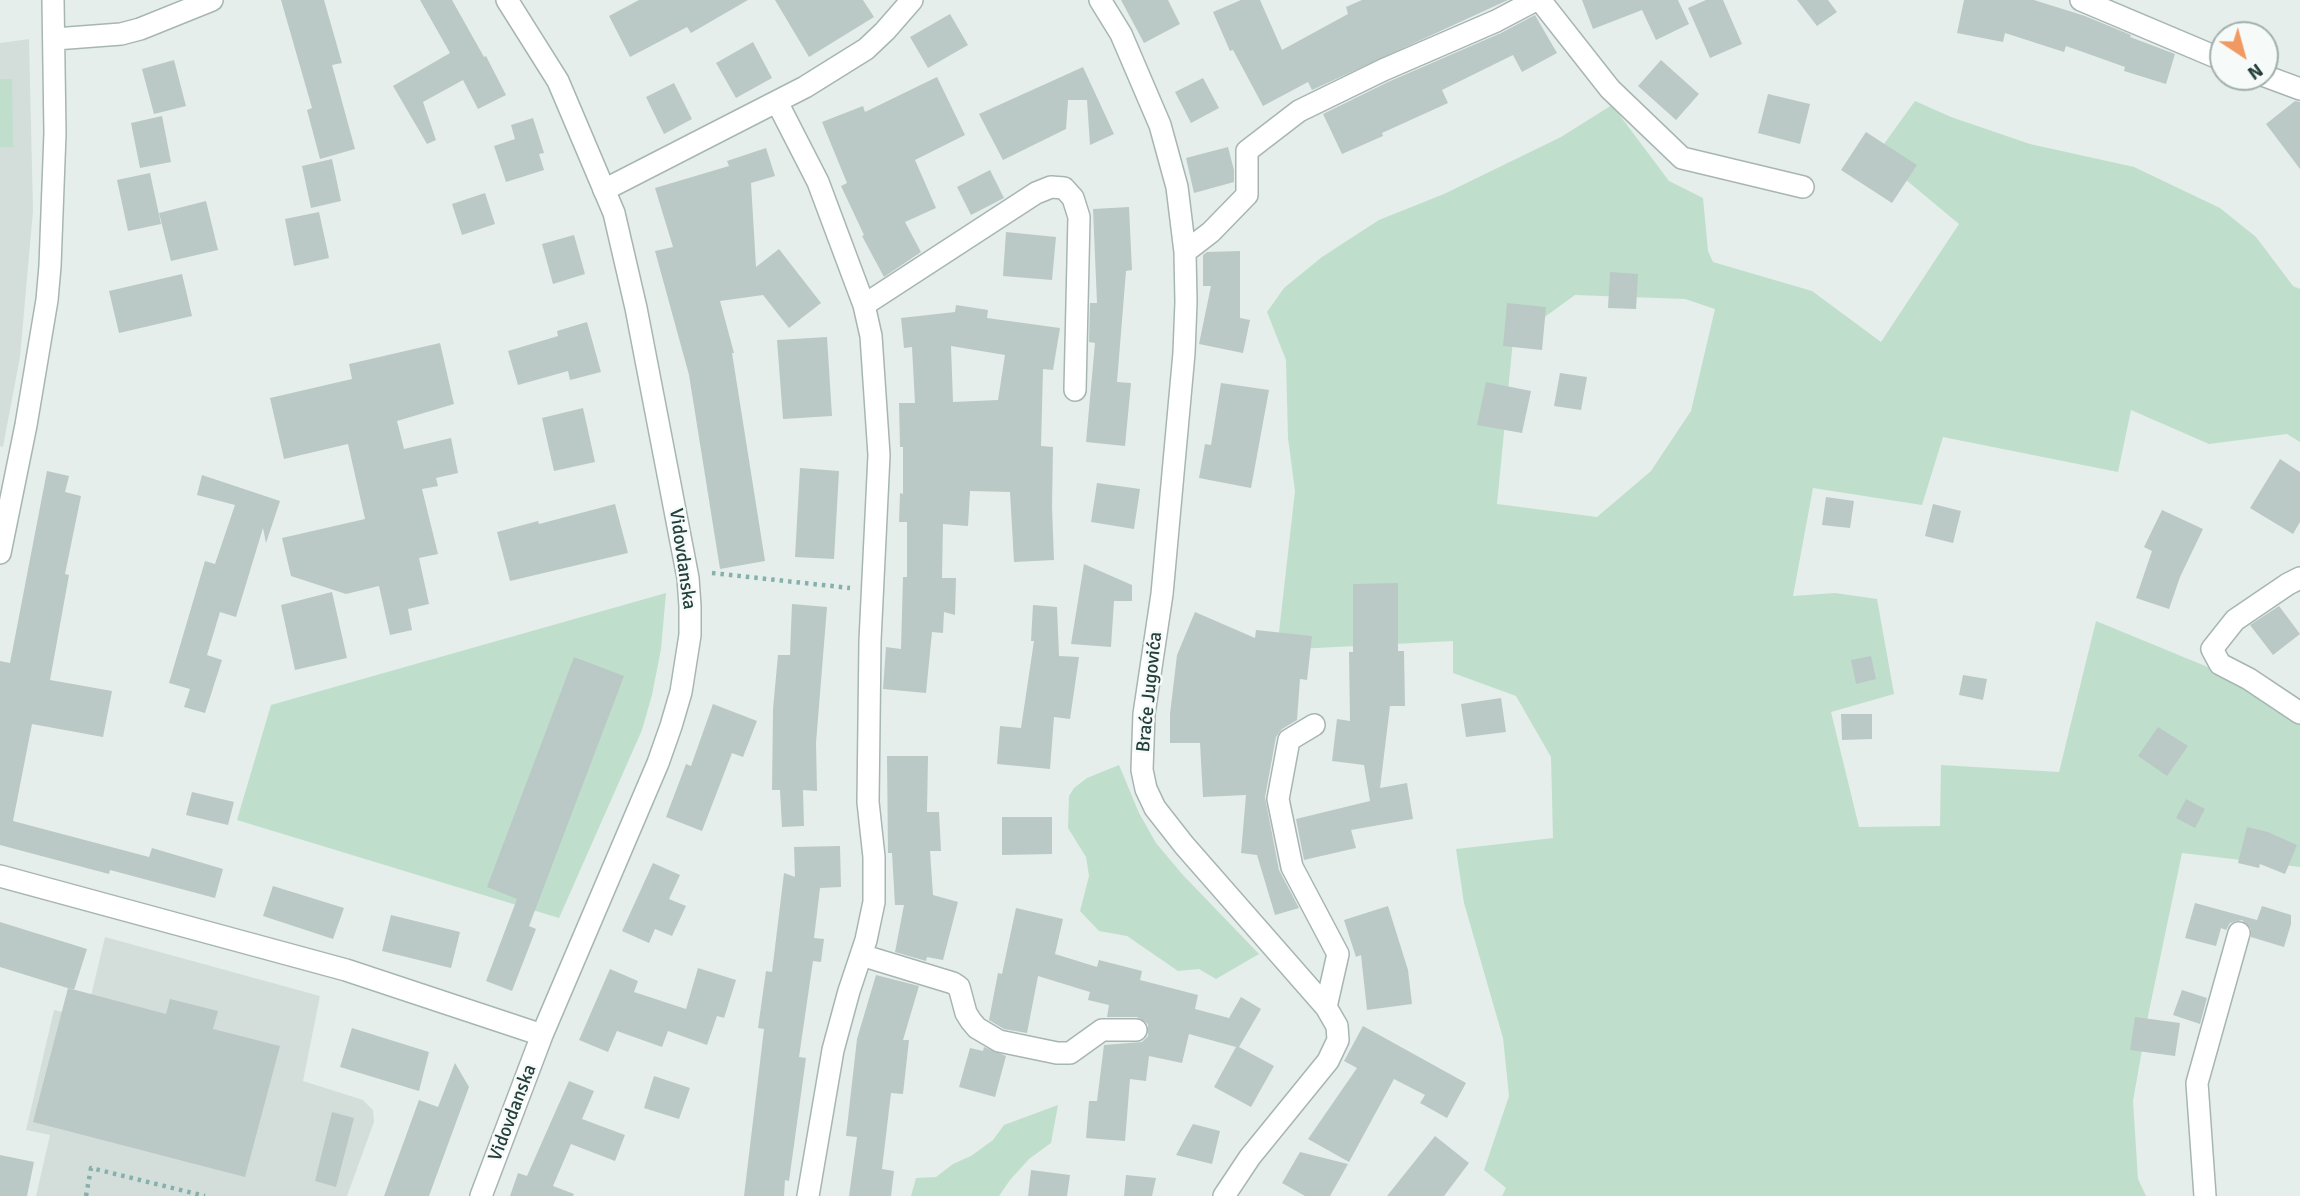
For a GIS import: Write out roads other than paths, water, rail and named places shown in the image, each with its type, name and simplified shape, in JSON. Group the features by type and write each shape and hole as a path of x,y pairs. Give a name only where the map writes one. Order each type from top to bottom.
{"street":[{"path":"0,553 26,425 47,300 54,200 53,0"},
{"path":"55,39 121,34 141,29 212,0"},
{"name":"Vidovdanska","path":"481,1196 542,1035 658,763 681,692 690,635 688,578 636,308 614,214 558,81 507,0"},
{"path":"604,190 777,102 866,49 912,0"},
{"name":"Braće Jugovića","path":"1100,0 1121,34 1160,125 1177,187 1185,251 1186,302 1182,366 1162,594 1144,714 1142,770 1155,808 1184,845 1326,1007 1337,1026 1338,1040 1328,1061 1250,1157 1224,1196"},
{"path":"1185,251 1211,232 1247,195 1247,151 1299,111 1538,0 1610,89 1682,158 1803,187"},
{"path":"2081,0 2209,54"},
{"path":"2279,81 2300,89"},
{"path":"777,102 818,182 864,305 871,336 879,455 870,654 869,802 874,902 833,1050 808,1196"},
{"path":"864,305 1036,193 1051,187 1063,188 1073,198 1079,217 1075,390"},
{"path":"2300,578 2235,620 2212,649 2220,664 2249,679 2300,713"},
{"path":"1314,725 1289,740 1278,799 1292,867 1338,954 1326,1007"},
{"path":"0,876 346,970 542,1035"},
{"path":"2205,1196 2197,1083 2239,933"},
{"path":"861,955 953,983 959,987 971,1021 999,1041 1057,1054 1070,1053 1102,1030 1136,1030"}]}
